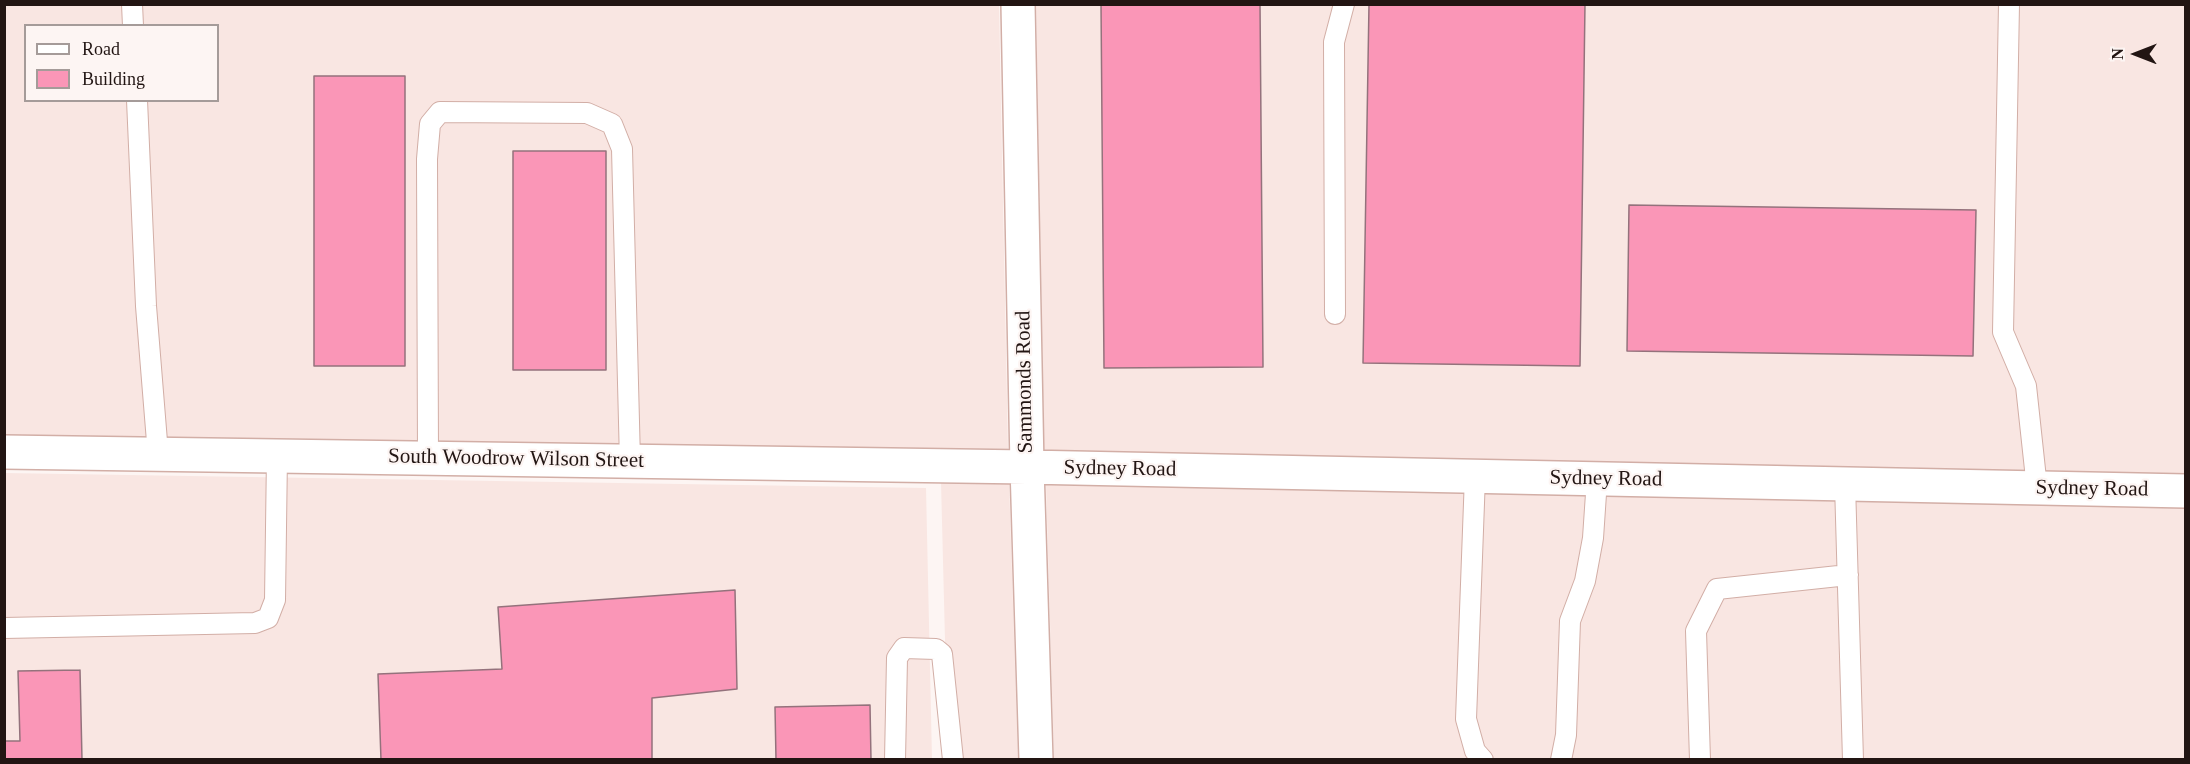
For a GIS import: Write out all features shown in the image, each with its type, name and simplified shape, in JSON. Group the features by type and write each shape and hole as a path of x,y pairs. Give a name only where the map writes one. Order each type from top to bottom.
{"street":[{"name":"Sammonds Road","path":"1018,4 1027,467 1036,759"},
{"name":"South Woodrow Wilson Street","path":"4,452 1027,467"},
{"name":"Sydney Road","path":"1027,467 2186,491"}],"lane":[{"path":"132,4 133,24"},
{"path":"1335,314 1334,42 1344,4"},
{"path":"2009,4 2003,332 2026,386 2037,488"},
{"path":"136,102 146,306 158,454"},
{"path":"428,458 427,159 430,124 440,112 586,113 612,124 622,149 630,461"},
{"path":"4,628 255,623 268,618 275,600 277,455"},
{"path":"1475,476 1466,718 1475,751 1483,759"},
{"path":"1562,759 1566,735 1570,621 1585,581 1593,538 1597,479"},
{"path":"1845,484 1853,759"},
{"path":"1700,759 1696,632 1718,589 1848,575"},
{"path":"895,759 897,658 904,648 936,649 942,654 953,759"}],"shaded area":[{"path":"5,5 999,5 1008,450 5,435"},
{"path":"1036,5 2185,5 2185,475 1044,451"},
{"path":"5,473 926,488 932,759 5,760"},
{"path":"941,482 1009,482 1018,759 948,759"},
{"path":"1046,483 2185,508 2185,759 1054,759"}],"building":[{"path":"1101,4 1260,4 1263,367 1104,368"},
{"path":"1369,4 1585,4 1580,366 1363,363"},
{"path":"314,76 405,76 405,366 314,366"},
{"path":"513,151 606,151 606,370 513,370"},
{"path":"1629,205 1976,210 1973,356 1627,351"},
{"path":"735,590 737,689 652,698 652,760 381,760 378,674 502,669 498,607"},
{"path":"80,670 82,760 4,760 4,741 20,741 18,671"},
{"path":"870,705 871,760 776,760 775,707"}]}
